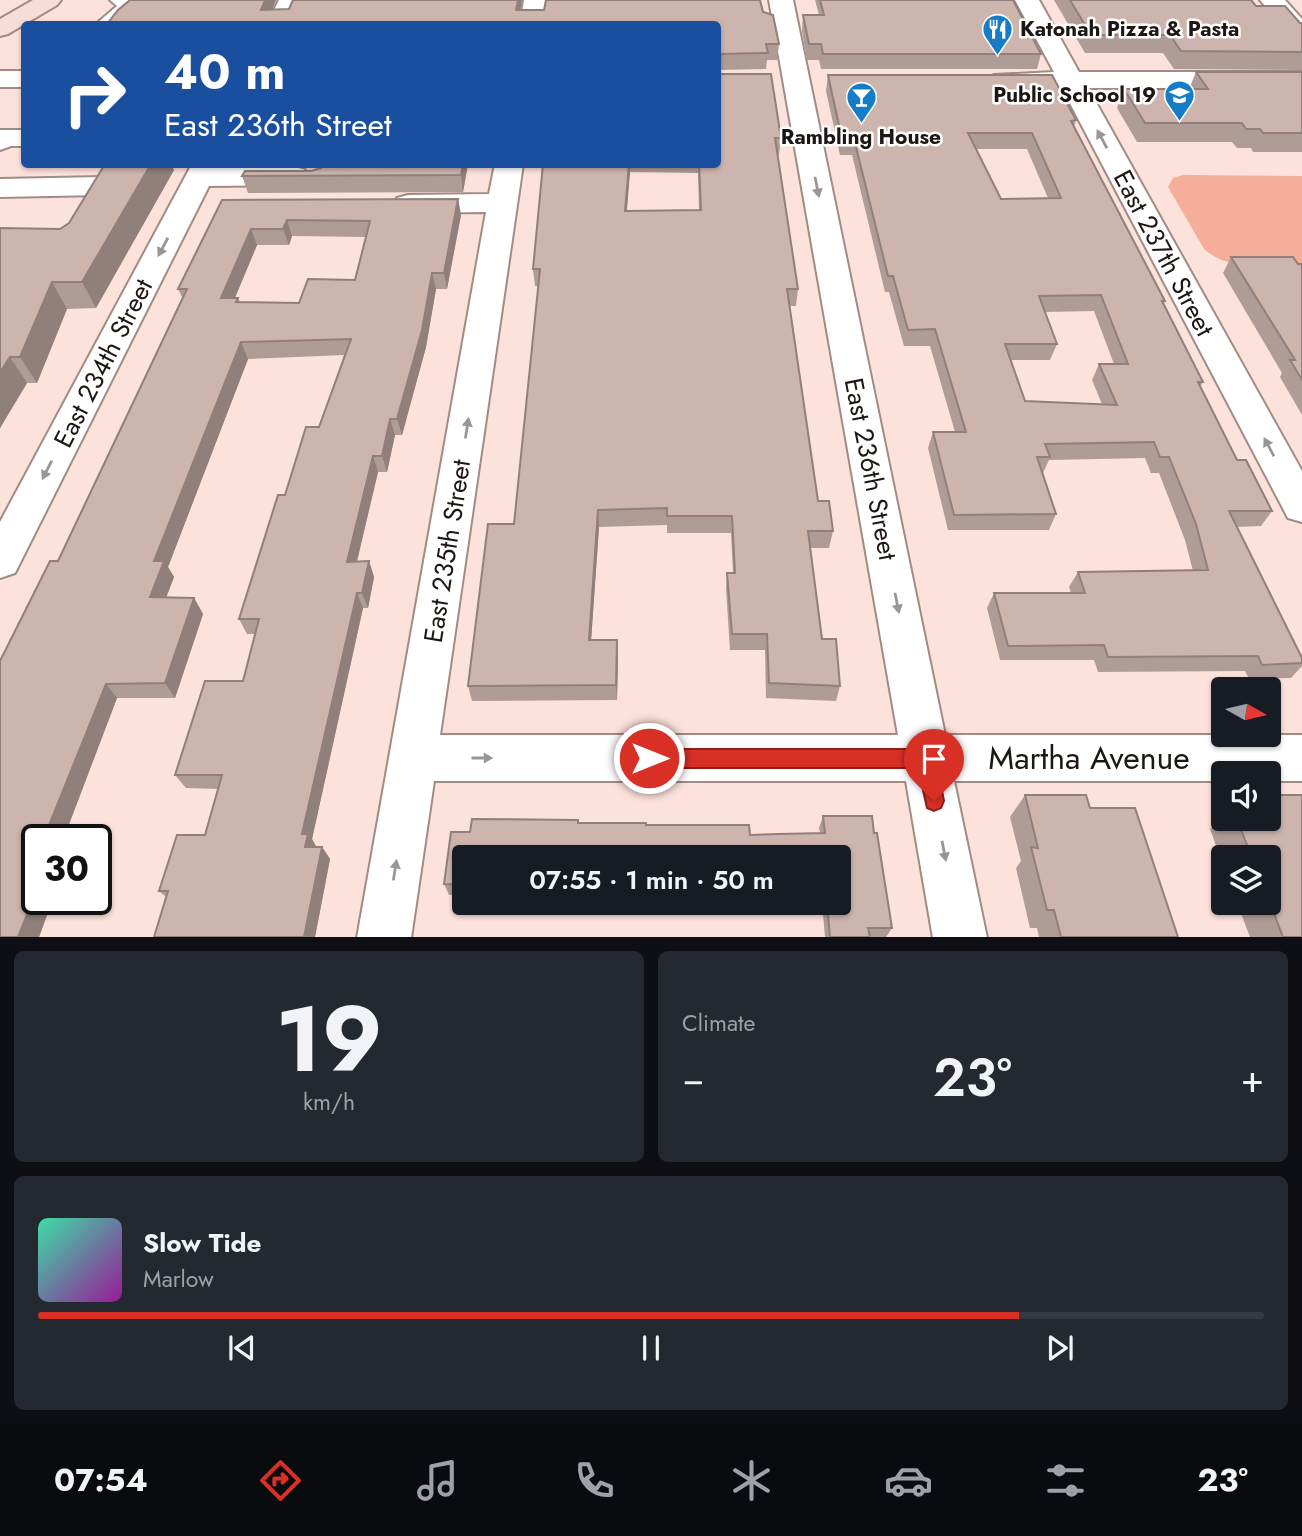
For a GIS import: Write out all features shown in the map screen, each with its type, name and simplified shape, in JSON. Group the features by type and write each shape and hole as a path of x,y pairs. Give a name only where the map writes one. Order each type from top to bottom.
{"main road":[{"path":"0,29 49,0"}],"street":[{"path":"112,21 136,2 122,0"},
{"path":"280,21 291,0"},
{"path":"532,21 536,0"},
{"name":"East 236th Street","path":"781,0 960,937"},
{"name":"East 237th Street","path":"1027,0 1302,507"},
{"path":"1272,0 1302,33"},
{"path":"0,79 21,79"},
{"path":"973,80 1302,80"},
{"path":"0,142 3,138 21,138"},
{"path":"0,188 108,175"},
{"path":"82,219 108,175"},
{"path":"197,182 315,176"},
{"path":"197,182 240,204"},
{"name":"East 234th Street","path":"4,546 197,182"},
{"path":"374,204 506,184"},
{"name":"East 235th Street","path":"384,937 506,184"},
{"name":"Martha Avenue","path":"414,758 1302,758"}],"shaded area":[{"path":"1183,175 1302,176 1302,265 1238,264 1225,261 1204,249 1168,187 1173,178"}],"building":[{"path":"130,0 265,0 261,10 289,9 293,0 518,0 516,10 544,10 546,0 760,0 763,12 773,15 779,44 766,44 768,53 721,54 721,21 109,21"},
{"path":"820,0 1013,0 1041,54 823,54 821,44 809,44 803,15 824,15"},
{"path":"1070,0 1251,0 1256,6 1285,6 1302,23 1302,52 1181,51 1170,35 1091,35"},
{"path":"1196,72 1302,72 1302,133 1263,133 1260,129 1246,129 1242,123 1145,123 1124,89 1208,89"},
{"path":"721,74 771,74 781,138 775,138 798,289 787,289 818,501 829,501 833,531 808,531 822,639 836,639 840,686 769,683 767,634 732,634 727,573 735,573 732,516 667,516 667,508 598,510 589,640 617,640 616,685 468,686 488,524 514,524 540,269 533,269 543,168 629,168 625,211 701,210 699,168 721,168"},
{"path":"828,75 1052,75 1076,120 1071,121 1165,301 1162,301 1203,382 1198,382 1237,460 1246,460 1272,511 1229,511 1302,658 1302,663 1262,665 1258,656 1108,657 1104,645 1008,646 994,593 1085,593 1078,572 1208,570 1196,524 1169,457 1160,457 1154,442 1045,444 1050,457 1037,457 1056,514 954,515 933,432 966,432 935,329 908,330 893,276 888,276 854,139 842,139","holes":["968,133 1032,133 1061,198 1001,199","1101,295 1128,364 1099,364 1117,405 1025,401 1005,344 1057,344 1039,296"]},
{"path":"103,168 149,168 82,282 52,282 20,357 10,357 0,372 0,228 60,229 69,223"},
{"path":"321,168 462,168 461,175 242,176 245,171 311,171"},
{"path":"458,199 444,273 432,273 422,330 397,419 390,419 382,456 373,456 347,562 369,561 362,593 357,593 302,834 308,834 305,847 322,847 304,937 154,937 168,891 159,891 177,835 205,835 222,775 175,775 205,681 243,681 259,619 239,619 278,495 285,495 306,427 319,427 351,339 241,342 154,561 164,561 150,597 194,598 165,683 106,684 49,824 21,824 21,915 27,915 18,937 0,937 0,661 50,561 58,561 187,289 178,289 222,200","holes":["287,220 370,221 355,280 308,279 299,303 236,302 238,298 221,298 251,229 283,229"]},
{"path":"1231,257 1293,257 1298,264 1302,264 1302,380 1290,360 1295,360"},
{"path":"1025,795 1086,795 1090,808 1135,808 1178,937 1061,937 1054,910 1047,910 1031,847 1038,848"},
{"path":"1281,795 1302,795 1302,937 1283,937 1275,915 1281,915 1281,845 1247,845 1242,831 1281,831"},
{"path":"823,816 872,816 892,928 868,928 870,937 830,937 828,915 851,915 851,845 452,845 452,884 444,884 451,832 470,832 472,819 578,820 578,823 646,825 749,825 750,835 825,833"}],"place":[{"name":"Katonah Pizza & Pasta","path":"997,56"},
{"name":"Public School 19","path":"1179,122"},
{"name":"Rambling House","path":"861,124"}],"route":[{"path":"649,758 926,758 934,801"}]}
